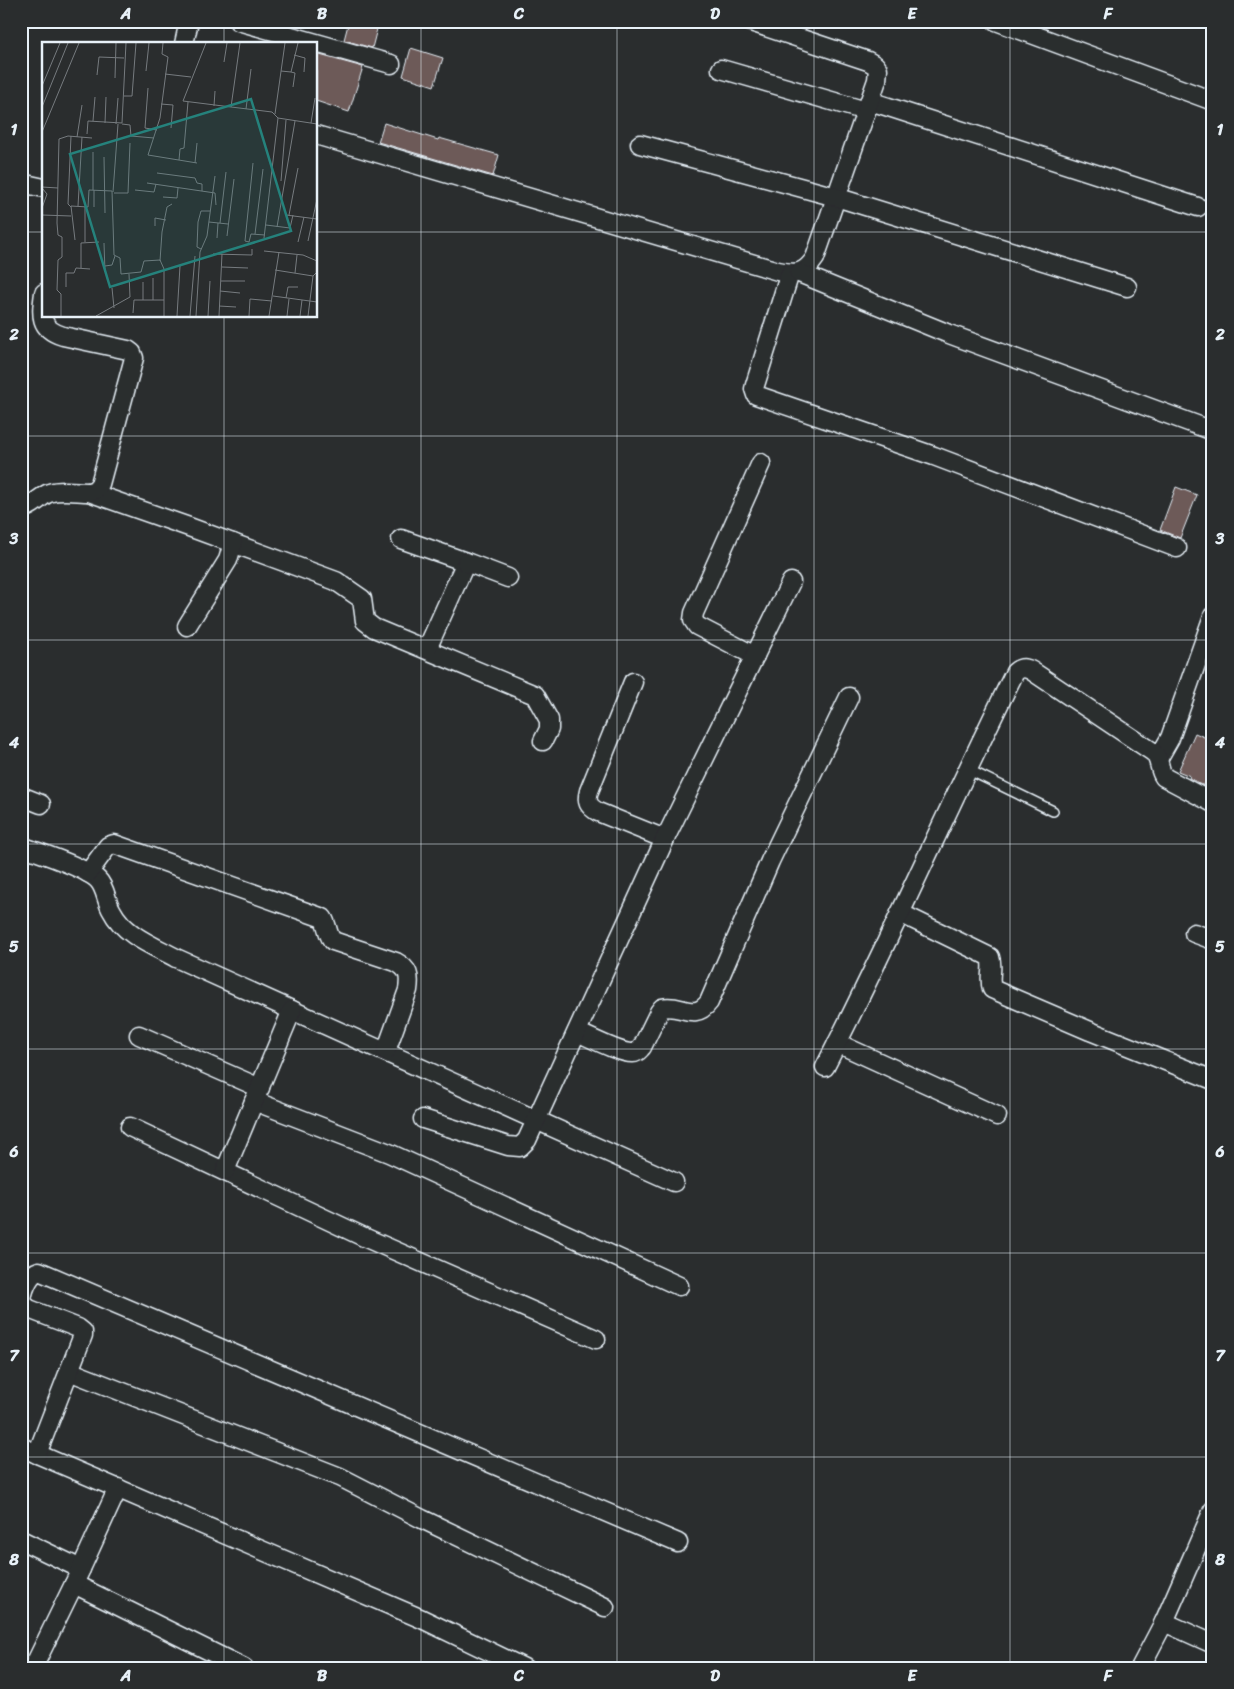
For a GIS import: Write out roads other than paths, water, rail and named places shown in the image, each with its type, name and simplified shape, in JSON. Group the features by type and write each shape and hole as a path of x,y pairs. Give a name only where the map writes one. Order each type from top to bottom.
{"street":[{"path":"184,42 189,21"},
{"path":"238,21 313,42"},
{"path":"748,21 875,64 878,69 878,75 868,106 815,258 809,268 794,273"},
{"path":"996,21 1213,101"},
{"path":"318,43 391,64"},
{"path":"721,69 868,106 1198,207"},
{"path":"318,136 750,263 794,273 949,334 1213,430"},
{"path":"640,144 836,197 1127,288"},
{"path":"21,183 42,188"},
{"path":"794,273 755,385 756,395 934,456 1177,548"},
{"path":"21,509 27,508 46,494 52,492 89,492 95,490 100,484 134,358 128,350 54,333 46,328 43,318"},
{"path":"755,656 697,626 693,620 694,612 760,463"},
{"path":"89,492 336,582 362,599 366,621 374,628 534,695 549,720 549,729 543,741"},
{"path":"400,539 508,578"},
{"path":"187,626 225,565 233,543"},
{"path":"427,650 466,562"},
{"path":"423,1118 515,1148 524,1145 665,839 792,582"},
{"path":"1158,759 1170,738 1213,616"},
{"path":"825,1066 1015,672 1023,668 1035,673 1153,752 1158,759 1160,772 1164,776 1213,803"},
{"path":"633,682 589,791 587,802 589,806 598,812 665,839"},
{"path":"576,1032 622,1051 639,1052 662,1008 672,1007 693,1012 704,1008 709,1002 770,861 848,697"},
{"path":"21,796 41,804"},
{"path":"88,873 105,850 111,844 114,844 323,918 333,941 404,966 410,980 408,990 386,1051"},
{"path":"21,846 94,876 101,883 112,912 124,927 176,958 674,1182"},
{"path":"900,913 990,957 993,965 989,981 992,989 1090,1031 1213,1080"},
{"path":"1194,932 1213,940"},
{"path":"225,1172 292,1010"},
{"path":"139,1035 257,1094 679,1286"},
{"path":"837,1043 997,1116"},
{"path":"130,1127 366,1238 596,1339"},
{"path":"524,1668 422,1619 29,1451 69,1371 82,1338 82,1332 78,1328 30,1309 22,1303 31,1276 36,1271 42,1272 678,1543"},
{"path":"69,1371 340,1477 431,1524 605,1607"},
{"path":"33,1668 118,1488"},
{"path":"1140,1668 1164,1622 1213,1510"},
{"path":"21,1540 78,1576 244,1668"},
{"path":"1164,1622 1213,1644"}],"lane":[{"path":"967,769 1053,811"}]}
